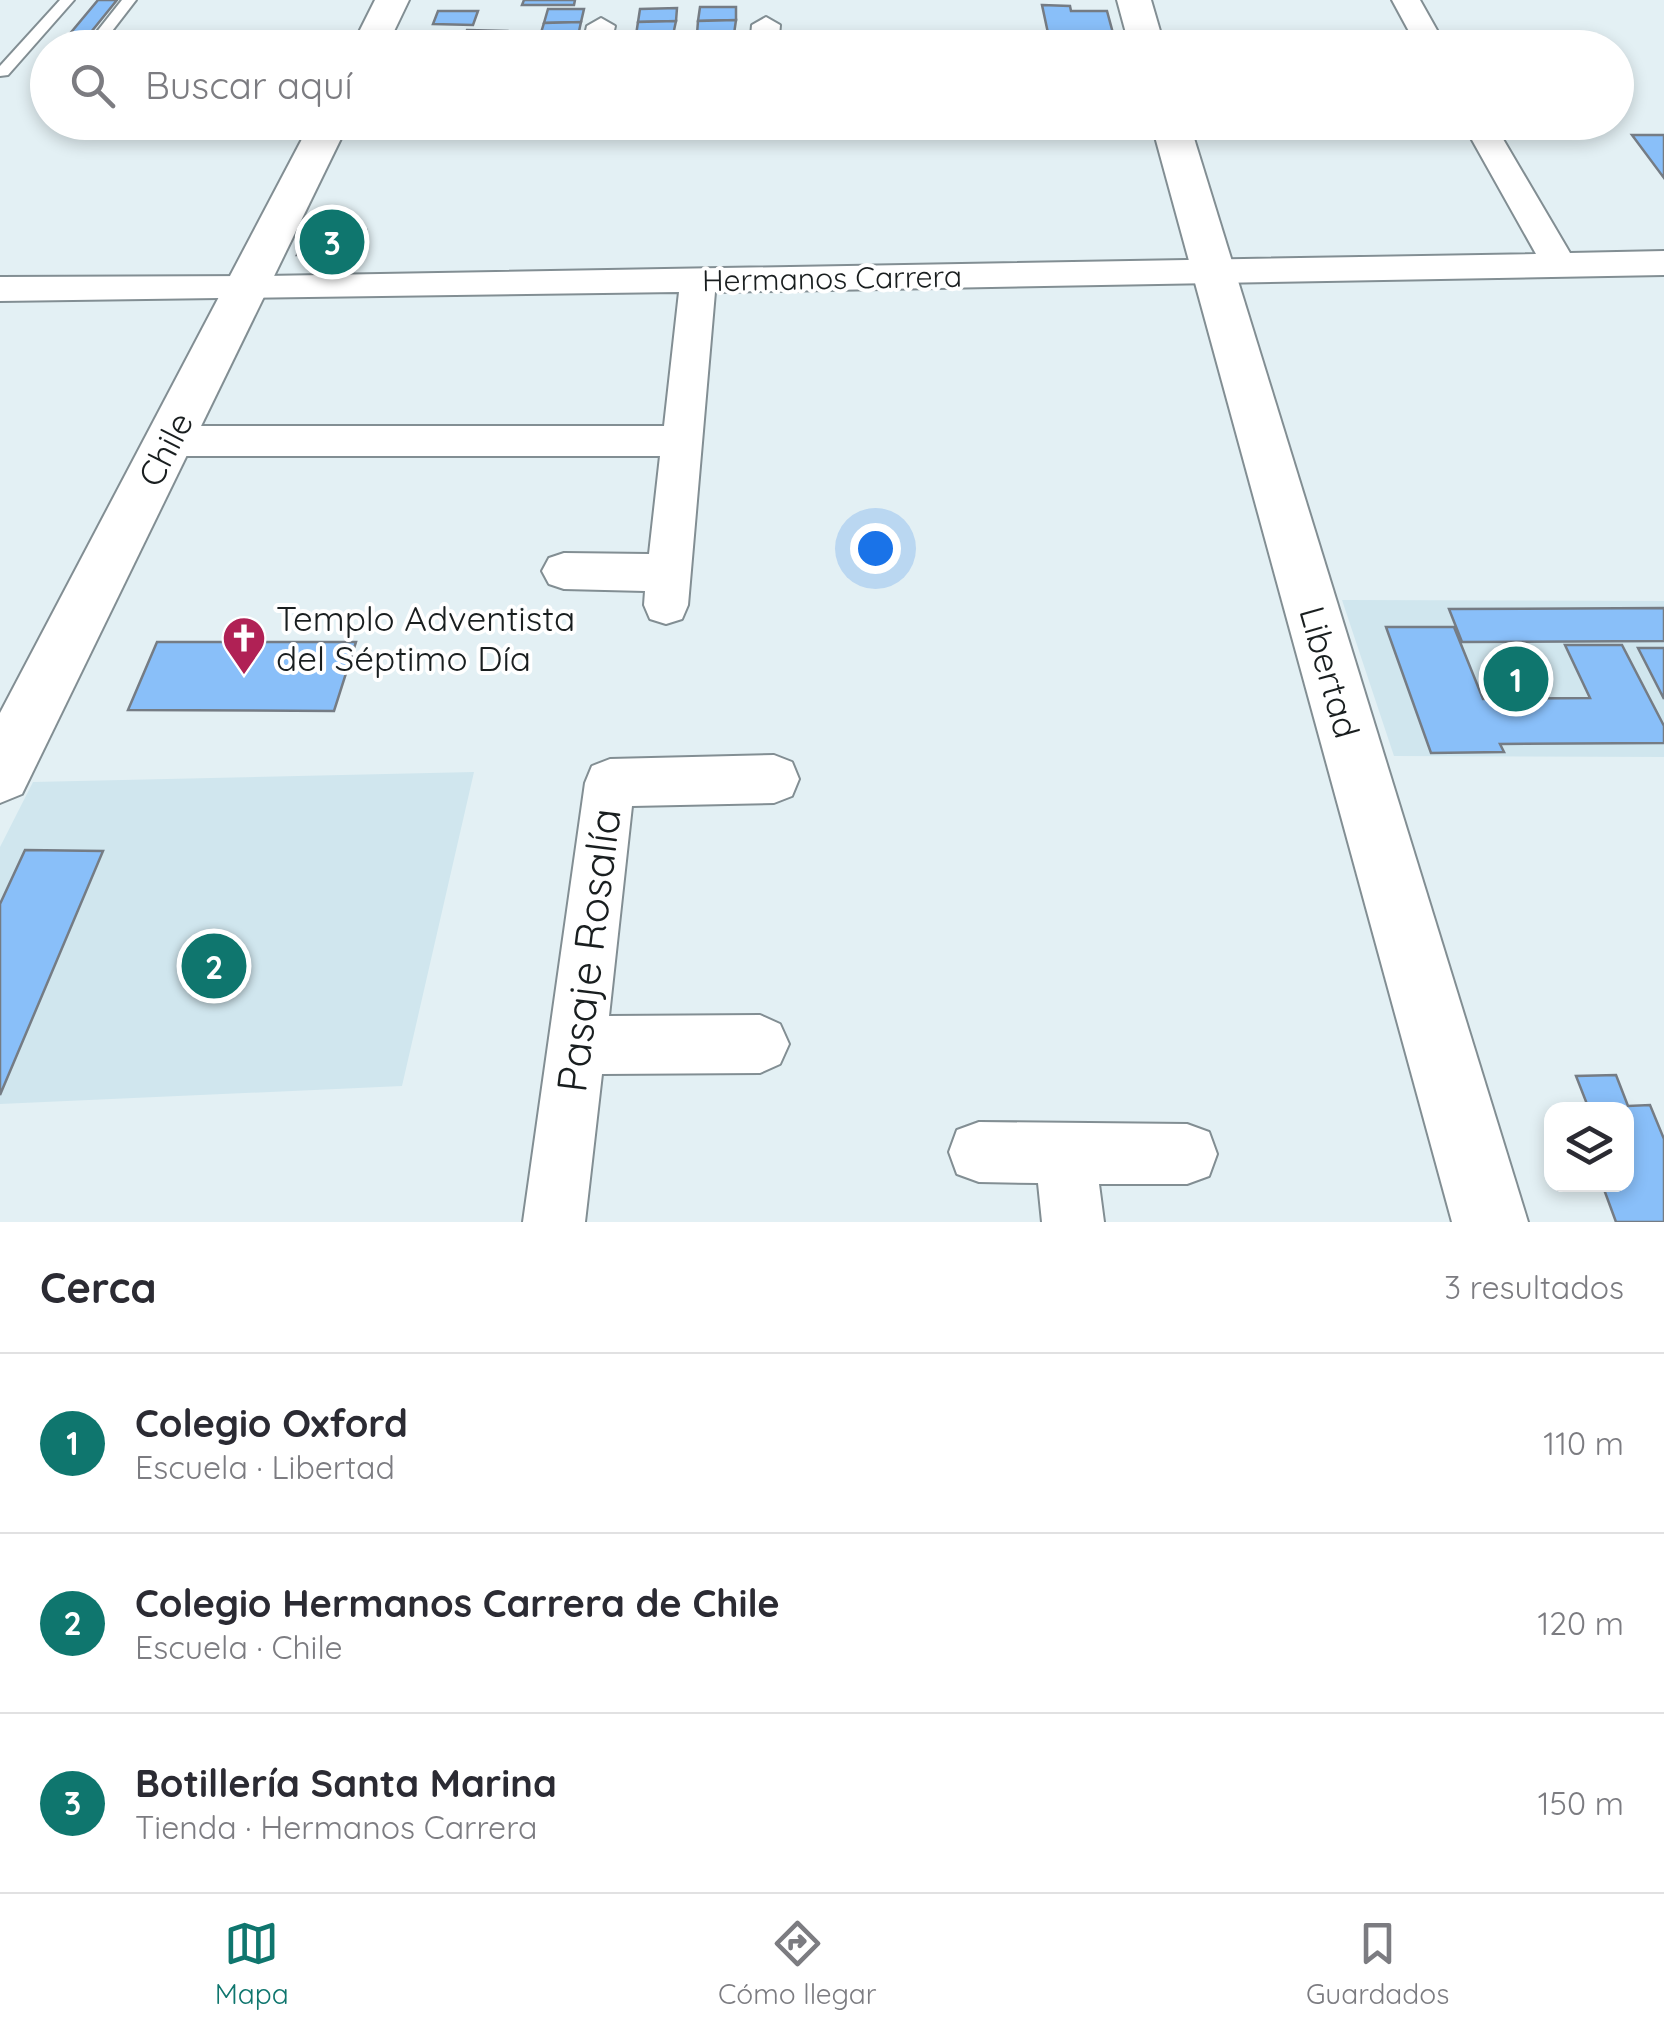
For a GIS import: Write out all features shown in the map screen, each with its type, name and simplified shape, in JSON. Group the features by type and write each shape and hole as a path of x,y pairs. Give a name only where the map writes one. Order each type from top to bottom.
{"street":[{"path":"377,30 392,0"},
{"path":"1134,0 1143,30"},
{"path":"1406,0 1423,30"},
{"name":"Chile","path":"0,774 321,140"},
{"name":"Libertad","path":"1175,140 1490,1222"},
{"path":"1486,140 1558,264"},
{"name":"Hermanos Carrera","path":"0,289 1664,263"},
{"path":"564,571 668,589 698,280"},
{"path":"169,441 684,441"},
{"name":"Pasaje Rosalía","path":"554,1222 610,783 774,779"},
{"path":"576,1045 760,1044"},
{"path":"978,1152 1187,1154"},
{"path":"1065,1153 1073,1222"}],"lane":[{"path":"40,30 67,0"},
{"path":"104,30 128,0"},
{"path":"2,72 30,41"}],"shaded area":[{"path":"1342,600 1664,601 1664,757 1394,756"},
{"path":"474,772 402,1086 0,1104 0,847 33,782"}],"building":[{"path":"98,0 117,0 93,30 73,30"},
{"path":"524,0 575,0 574,5 522,5"},
{"path":"1042,5 1070,6 1071,11 1107,11 1112,30 1047,30"},
{"path":"700,7 736,7 736,20 698,21"},
{"path":"677,8 676,21 638,22 640,9"},
{"path":"548,9 584,9 581,22 544,23"},
{"path":"438,11 478,11 473,25 433,24"},
{"path":"736,20 735,30 697,30 698,21"},
{"path":"676,21 674,30 637,30 638,22"},
{"path":"581,22 579,30 542,30 544,23"},
{"path":"1634,135 1664,135 1664,178 1634,138"},
{"path":"308,230 366,230 356,255 297,255"},
{"path":"1664,608 1664,641 1462,642 1449,609"},
{"path":"1386,627 1454,627 1483,699 1590,698 1565,645 1622,645 1664,726 1664,743 1500,744 1504,752 1431,753"},
{"name":"Templo Adventista del Séptimo Día","path":"157,642 356,642 334,711 128,710"},
{"path":"1638,648 1664,648 1664,699"},
{"path":"25,850 103,851 0,1095 0,904"},
{"path":"1616,1075 1626,1102 1586,1102 1576,1076"},
{"path":"1650,1105 1664,1139 1664,1222 1616,1222 1605,1192 1634,1192 1634,1106"}],"place":[{"name":"Botillería Santa Marina","path":"332,242"},
{"name":"Templo Adventista del Séptimo Día","path":"244,676"},
{"name":"Colegio Oxford","path":"1516,679"},
{"name":"Colegio Hermanos Carrera de Chile","path":"214,966"}]}
